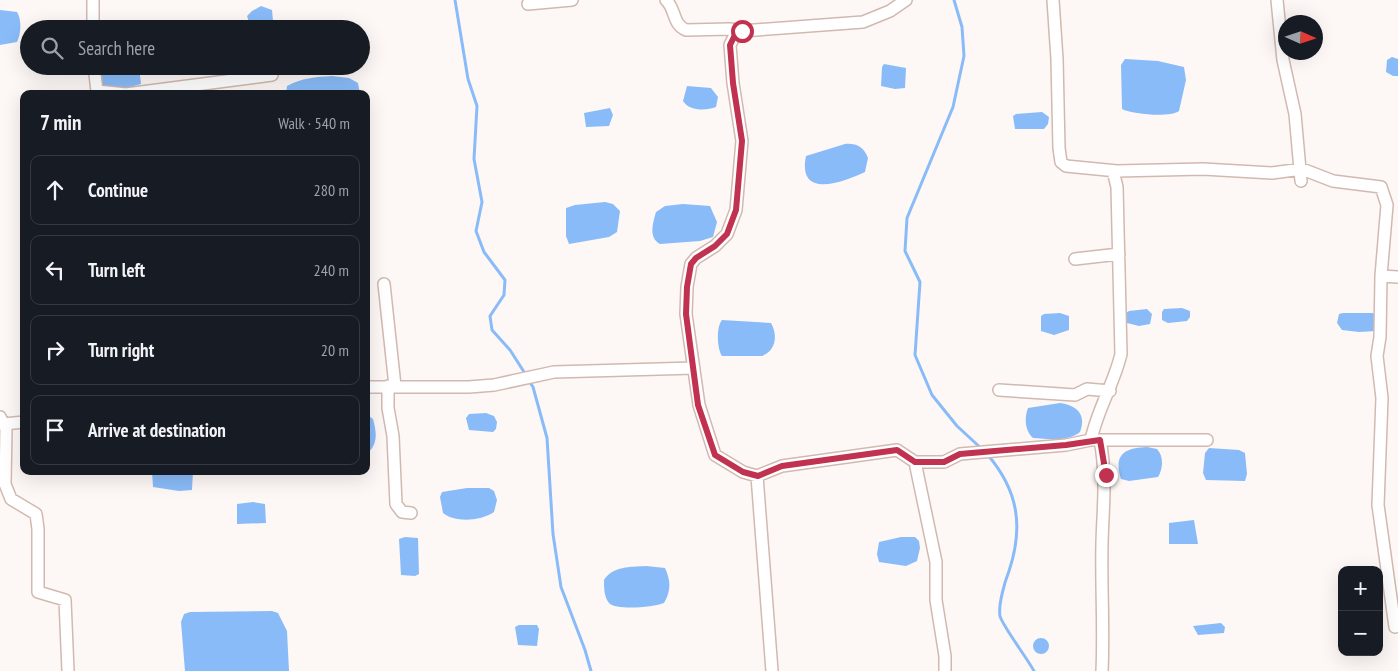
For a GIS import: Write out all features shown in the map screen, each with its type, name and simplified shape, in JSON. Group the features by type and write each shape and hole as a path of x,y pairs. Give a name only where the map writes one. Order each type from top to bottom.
{"street":[{"path":"93,0 93,20"},
{"path":"528,4 572,0"},
{"path":"666,0 671,6 676,23 686,30 730,29 742,31 863,22 890,11 906,0"},
{"path":"1053,0 1062,162 1066,166 1113,171 1203,169 1301,175 1307,170 1333,181 1381,187 1387,205 1381,276 1380,337 1377,356 1382,398 1378,505 1395,626"},
{"path":"1277,0 1283,60 1296,114 1301,175"},
{"path":"742,31 736,33 730,45 733,83 742,141 736,210 727,234 715,246 696,258 691,264 687,287 686,314 698,405 715,455 743,472 758,476 782,466 897,450 915,462 944,462 960,454 1066,445 1096,440 1207,440"},
{"path":"94,75 96,90"},
{"path":"157,90 272,75"},
{"path":"1102,671 1104,628 1102,544 1106,475 1096,440 1094,424 1110,391 1121,354 1117,187 1113,171"},
{"path":"1075,259 1119,254"},
{"path":"1381,276 1398,277"},
{"path":"384,284 392,386 388,408 392,436 396,504 402,512 411,513"},
{"path":"370,387 469,387 517,380 539,374 694,368"},
{"path":"999,390 1075,394 1087,389 1110,391"},
{"path":"20,422 2,421 7,441 5,484 11,499 36,514 38,592 65,600 68,671"},
{"path":"915,462 936,562 936,600 945,656 945,671"},
{"path":"758,476 772,671"}],"water":[{"path":"261,6 272,10 273,20 248,20 247,16"},
{"path":"0,10 17,12 20,19 20,27 17,42 0,45"},
{"path":"1392,57 1398,59 1398,76 1393,76 1386,72 1387,60"},
{"path":"1125,59 1158,61 1184,67 1186,80 1179,111 1150,115 1122,109 1121,65"},
{"path":"884,64 906,68 905,88 895,89 881,86 882,67"},
{"path":"100,75 140,75 141,84 127,88 104,86 100,81"},
{"path":"332,76 349,78 358,83 359,90 286,90 287,86 309,78"},
{"path":"687,86 711,88 718,97 716,107 698,109 689,107 683,101"},
{"path":"610,108 613,115 609,126 586,127 584,113"},
{"path":"1042,112 1049,117 1048,124 1044,129 1015,129 1013,116 1016,114"},
{"path":"845,144 853,144 862,148 868,158 865,172 835,183 815,183 808,178 805,170 806,156"},
{"path":"605,202 613,204 620,211 617,232 609,237 569,244 566,236 566,208 575,205"},
{"path":"683,204 710,206 717,222 713,237 700,241 660,244 656,241 653,234 656,212 665,206"},
{"path":"1182,308 1190,311 1190,317 1187,321 1168,323 1162,320 1164,309"},
{"path":"1147,309 1152,314 1150,324 1139,326 1127,323 1126,313"},
{"path":"1060,313 1069,316 1069,330 1054,335 1041,331 1041,316 1044,314"},
{"path":"1373,313 1376,317 1376,331 1342,330 1337,323 1339,314"},
{"path":"722,320 771,323 775,333 773,347 767,354 762,356 722,356 718,338"},
{"path":"1060,403 1071,406 1079,412 1082,420 1080,432 1064,439 1033,438 1026,424 1028,408"},
{"path":"486,413 494,416 497,422 496,429 493,432 469,430 466,418 469,414"},
{"path":"370,417 373,419 376,434 370,451"},
{"path":"1147,447 1157,449 1161,455 1162,466 1158,477 1129,481 1121,479 1119,464 1123,454 1133,449"},
{"path":"1209,448 1239,450 1245,453 1247,474 1245,481 1206,480 1203,473 1205,453"},
{"path":"152,475 193,475 192,490 179,491 153,487"},
{"path":"467,488 489,488 494,491 497,500 494,512 468,520 454,518 443,513 440,497 442,492"},
{"path":"253,502 265,504 266,523 237,524 237,504"},
{"path":"1194,520 1198,544 1169,544 1169,523"},
{"path":"405,537 418,538 419,574 415,576 401,575 399,539"},
{"path":"901,537 915,537 919,541 920,548 917,561 906,566 879,562 877,554 879,542"},
{"path":"646,566 665,568 669,586 664,603 627,608 613,605 607,601 604,580 608,575 622,568"},
{"path":"272,611 278,613 287,631 289,671 185,671 181,622 184,614 190,612"},
{"path":"1221,623 1225,627 1224,633 1198,635 1193,626"},
{"path":"519,625 537,625 539,629 537,646 518,645 515,627"},
{"path":"1038,638 1044,638 1049,643 1047,652 1038,654 1033,649 1033,643"}],"waterway":[{"path":"455,0 468,79 477,106 474,159 482,202 476,231 484,252 505,280 504,295 490,316 492,330 510,350 526,375"},
{"path":"954,0 962,27 964,56 953,107 907,218 905,251 920,282 915,355 932,395 957,426 983,450"},
{"path":"529,381 533,387 547,438 553,534 561,587 591,671"},
{"path":"987,454 1006,481 1012,495 1017,524 1014,555 1002,593 1000,616 1005,627 1034,671"}],"route":[{"path":"742,31 736,33 730,45 737,121 742,141 736,210 727,234 715,246 696,258 691,264 687,287 686,314 698,405 715,455 743,472 758,476 782,466 897,450 915,462 944,462 960,454 1066,445 1100,440 1106,475"}]}
